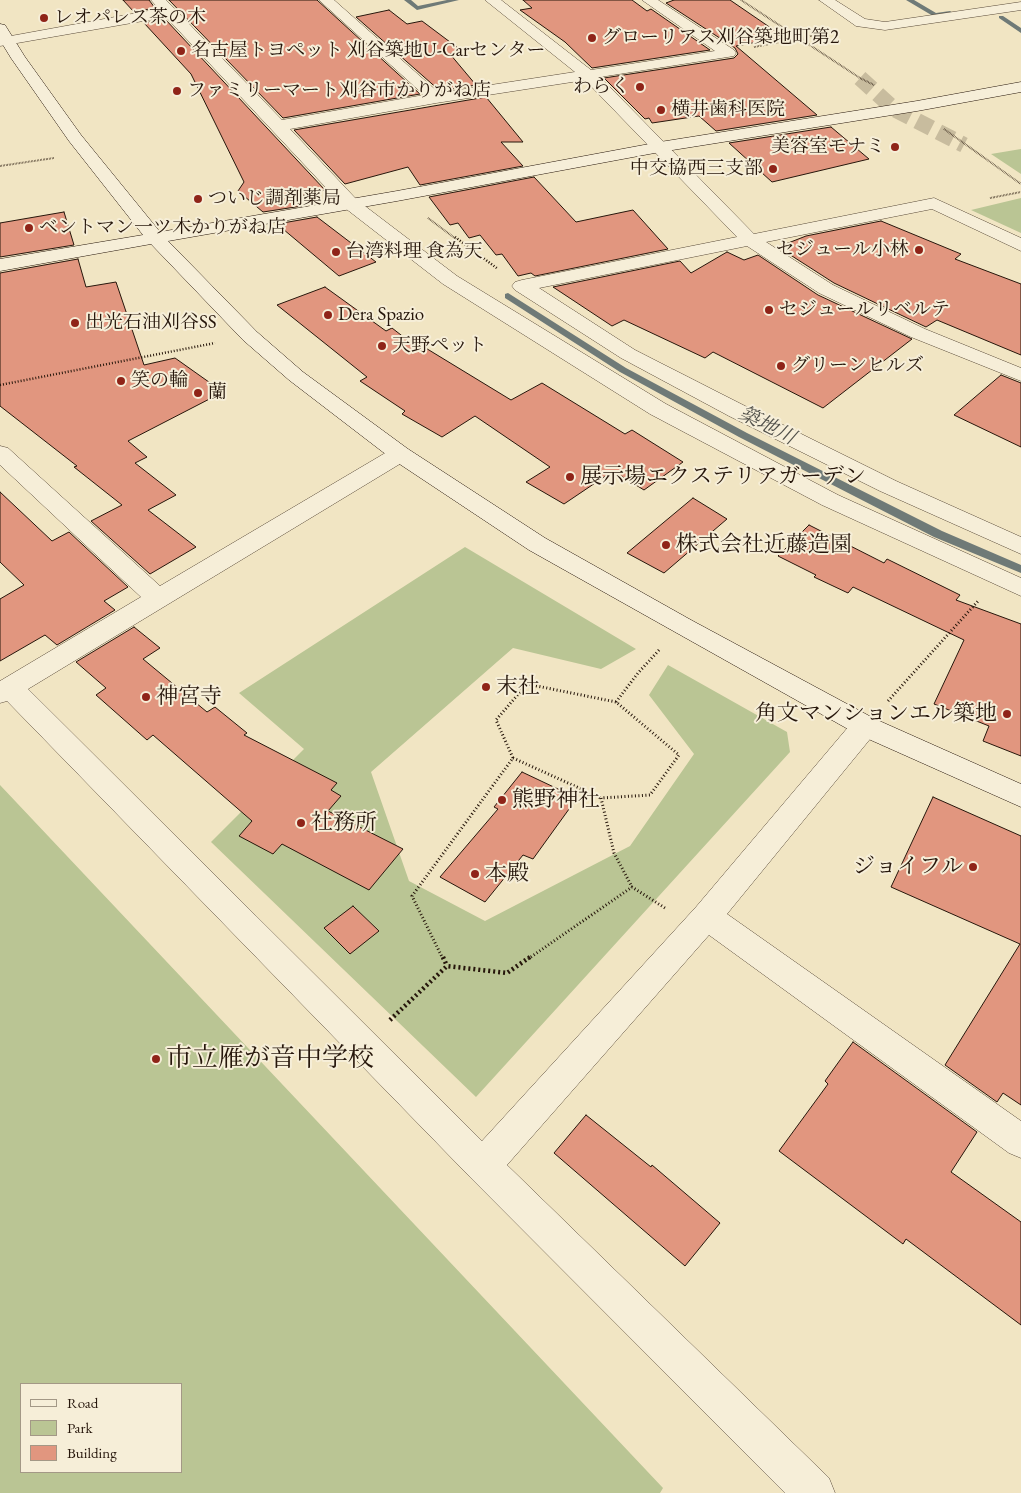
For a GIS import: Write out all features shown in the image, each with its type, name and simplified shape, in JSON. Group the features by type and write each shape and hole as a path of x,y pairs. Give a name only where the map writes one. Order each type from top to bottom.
{"street":[{"path":"158,0 351,204 450,280 658,408 830,500 1021,588"},
{"path":"326,0 436,98"},
{"path":"492,0 590,76 751,242 826,289 918,333 1021,375"},
{"path":"278,126 436,98 590,76 729,53 649,0"},
{"path":"826,0 862,22 885,26 1021,6"},
{"path":"984,0 1021,23"},
{"path":"169,12 3,37 87,153 155,238 250,336 296,376 400,454 537,544 865,726 1021,796"},
{"path":"0,265 397,196 660,147 917,106 1021,87"},
{"path":"522,286 751,242 934,203 1021,245"},
{"path":"522,286 628,354 737,411 888,486 1021,546"},
{"path":"0,453 157,598"},
{"path":"400,454 5,690 814,1493"},
{"path":"483,1166 702,922 865,726"},
{"path":"702,922 1021,1141"}],"path":[{"path":"741,0 860,78"},
{"path":"726,51 800,38"},
{"path":"964,146 1021,184"},
{"path":"0,166 87,153"},
{"path":"397,196 522,286"},
{"path":"0,385 250,336"},
{"path":"865,726 998,579"},
{"path":"616,702 638,673 661,649"},
{"path":"528,684 616,702 680,755 650,795 601,798 513,758 496,720 528,684"},
{"path":"447,966 412,896 513,758"},
{"path":"601,798 614,853 632,887 702,922"},
{"path":"363,1045 447,966 508,973 632,887"}],"green space":[{"path":"1021,149 1021,174 991,154"},
{"path":"1021,198 1021,233 971,210"},
{"name":"熊野神社","path":"465,547 636,649 601,669 513,648 371,772 409,881 485,921 630,846 694,754 649,695 668,665 787,732 790,752 476,1097 211,842 304,749 239,693"},
{"name":"市立雁が音中学校","path":"0,785 663,1488 660,1493 0,1493"}],"building":[{"path":"123,0 149,0 155,8 134,12"},
{"path":"169,0 317,0 420,94 283,118"},
{"path":"523,0 632,0 647,11 651,9 710,50 592,68 565,42 520,10 532,8"},
{"path":"674,0 730,0 784,37 736,46 817,115 716,131 699,116 652,123 649,118 645,119 604,78 734,58 738,54 735,48 666,3"},
{"path":"389,10 407,24 422,21 462,51 450,54 476,85 440,91 356,17"},
{"path":"165,19 325,190 292,198 302,206 263,212 238,191 244,182 191,74 144,23"},
{"path":"486,97 523,142 501,142 523,166 420,185 408,167 345,184 294,130"},
{"path":"831,127 869,159 772,182 729,143"},
{"path":"534,177 576,222 633,210 668,249 535,276 531,273 518,276 502,254 496,255 480,235 469,238 458,223 450,225 429,197"},
{"path":"64,212 74,245 0,257 0,223"},
{"path":"317,217 376,262 339,276 277,224"},
{"path":"881,221 961,254 955,259 1021,284 1021,355 937,320 926,327 834,283 778,247 806,236"},
{"path":"727,252 744,260 758,255 818,295 912,339 823,408 713,352 705,358 624,320 612,326 553,287 680,261 691,273"},
{"path":"78,259 86,287 116,282 144,365 175,358 223,392 128,441 147,457 135,463 176,495 148,510 196,547 150,574 91,521 122,505 74,467 77,466 0,406 0,273"},
{"path":"325,287 386,331 392,328 419,349 424,347 511,400 542,383 625,434 632,430 683,462 644,490 613,471 564,504 526,482 550,467 475,416 442,437 402,414 405,411 360,381 367,377 277,305"},
{"path":"1001,375 1021,383 1021,447 954,415"},
{"path":"0,492 52,541 69,532 128,587 104,601 115,610 57,645 45,635 0,661 0,599 24,585 0,562"},
{"name":"株式会社近藤造園","path":"693,498 727,519 664,573 627,553"},
{"path":"809,525 884,563 887,559 960,595 956,600 1021,624 1021,756 983,741 989,726 934,704 964,640 853,587 848,593 814,577 816,575 778,556"},
{"path":"134,627 160,648 143,659 207,712 215,707 247,733 244,735 337,783 331,790 341,796 328,811 403,849 369,890 282,844 273,854 239,836 252,821 153,735 147,740 96,695 106,688 76,662"},
{"path":"522,772 577,798 533,859 523,855 485,902 440,877 498,809 494,807"},
{"path":"933,797 1021,836 1021,1105 1003,1093 997,1102 945,1065 1020,944 891,887"},
{"path":"353,906 379,931 350,954 324,928"},
{"path":"853,1042 977,1132 951,1172 1021,1222 1021,1325 906,1239 903,1244 779,1151 828,1084 825,1081"},
{"path":"586,1115 651,1167 652,1165 720,1223 685,1266 554,1153"}],"waterway":[{"path":"407,0 417,8 456,0"},
{"path":"909,0 935,15 950,13"},
{"path":"1001,17 1021,31"},
{"name":"築地川","path":"508,296 623,370 743,435 938,534 1021,569"}],"tunnel":[{"path":"860,78 894,109 964,145"}],"place":[{"name":"レオパレス茶の木","path":"44,18"},
{"name":"グローリアス刈谷築地町第2","path":"592,38"},
{"name":"名古屋トヨペット 刈谷築地U-Carセンター","path":"181,51"},
{"name":"わらく","path":"640,87"},
{"name":"ファミリーマート刈谷市かりがね店","path":"177,91"},
{"name":"横井歯科医院","path":"661,110"},
{"name":"美容室モナミ","path":"895,147"},
{"name":"中交協西三支部","path":"773,169"},
{"name":"ついじ調剤薬局","path":"198,199"},
{"name":"ベントマン一ツ木かりがね店","path":"29,228"},
{"name":"セジュール小林","path":"919,250"},
{"name":"台湾料理 食為天","path":"336,252"},
{"name":"セジュールリベルテ","path":"769,310"},
{"name":"Dera Spazio","path":"328,315"},
{"name":"出光石油刈谷SS","path":"75,323"},
{"name":"天野ペット","path":"382,346"},
{"name":"グリーンヒルズ","path":"781,366"},
{"name":"笑の輪","path":"121,381"},
{"name":"蘭","path":"198,393"},
{"name":"展示場エクステリアガーデン","path":"570,477"},
{"name":"株式会社近藤造園","path":"666,545"},
{"name":"末社","path":"486,687"},
{"name":"神宮寺","path":"146,697"},
{"name":"角文マンションエル築地","path":"1007,714"},
{"name":"熊野神社","path":"502,800"},
{"name":"社務所","path":"301,823"},
{"name":"ジョイフル","path":"973,867"},
{"name":"本殿","path":"475,874"},
{"name":"市立雁が音中学校","path":"156,1059"}]}
